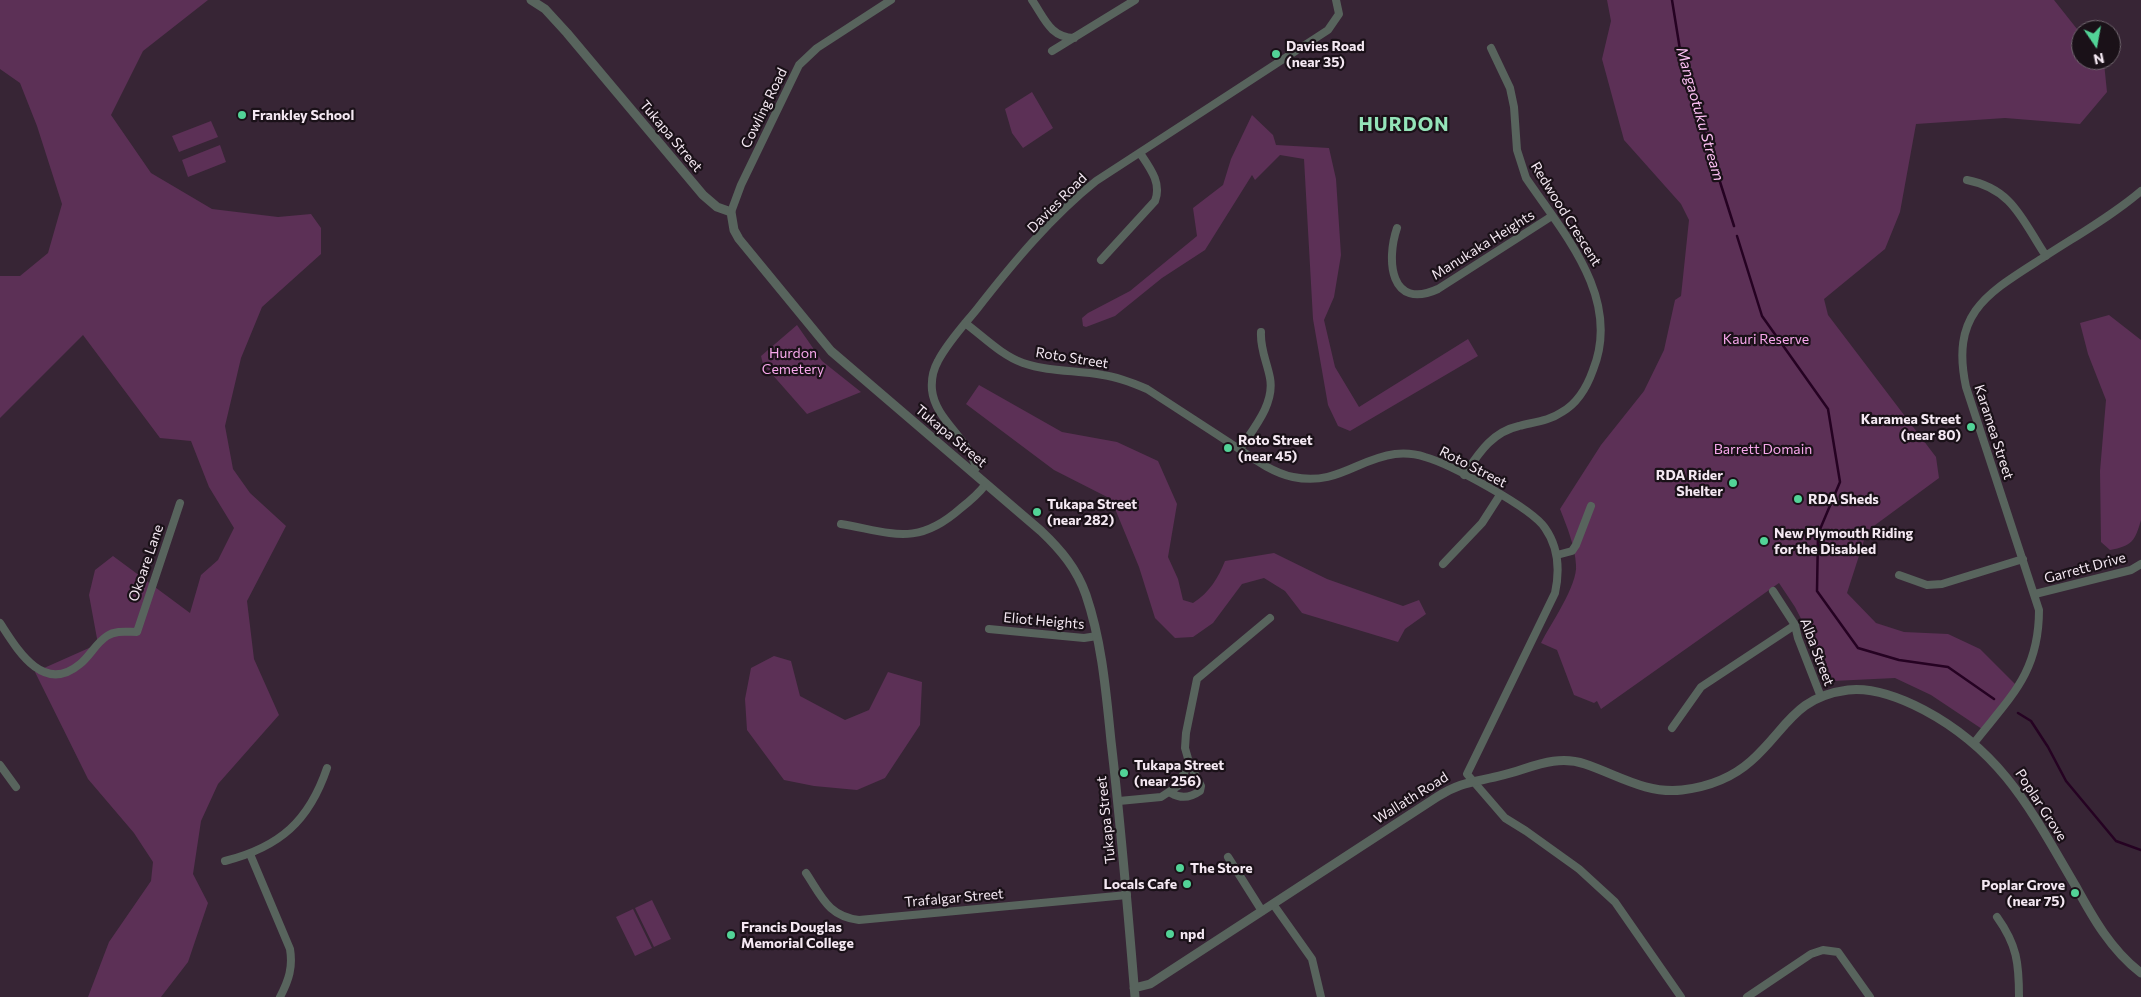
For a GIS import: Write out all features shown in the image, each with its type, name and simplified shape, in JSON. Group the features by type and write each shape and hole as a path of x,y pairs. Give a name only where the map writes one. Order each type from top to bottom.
{"street":[{"name":"Tukapa Street","path":"531,0 545,9 567,33 703,195 717,207 731,212 734,230 739,238 831,351 1041,531 1067,558 1085,594 1097,636 1119,801 1135,992"},
{"name":"Cowling Road","path":"731,212 741,185 799,65 818,48 891,0"},
{"path":"1032,0 1054,34 1064,38 1074,38"},
{"path":"1052,51 1135,0"},
{"name":"Davies Road","path":"972,472 976,468 972,454 940,412 932,392 933,371 965,323 994,286 1077,196 1140,152 1328,30 1339,14 1336,0"},
{"name":"Redwood Crescent","path":"1464,475 1481,449 1494,438 1507,430 1553,417 1573,404 1588,383 1596,363 1601,326 1596,293 1586,270 1526,178 1520,162 1513,98 1491,48"},
{"path":"1101,260 1155,201 1159,191 1152,170 1140,152"},
{"path":"1967,180 1986,183 2007,198 2046,256"},
{"name":"Karamea Street","path":"1974,743 2025,678 2037,642 2039,610 1966,387 1962,353 1969,322 1984,299 1997,286 2046,256 2141,191"},
{"name":"Manukaka Heights","path":"1397,228 1392,242 1390,259 1394,278 1404,290 1420,295 1438,289 1552,216"},
{"name":"Roto Street","path":"965,323 1001,351 1024,363 1050,369 1103,374 1141,387 1278,473 1304,479 1336,476 1395,454 1426,457 1520,504 1540,520 1552,539 1557,555 1558,572 1555,593 1467,774 1473,781"},
{"path":"1240,449 1263,412 1271,392 1270,376 1260,346 1261,332"},
{"path":"842,524 897,534 919,534 937,528 986,484"},
{"path":"1443,564 1482,523 1500,495"},
{"name":"Okoare Lane","path":"0,623 29,664 49,673 70,671 79,665 107,636 119,631 137,632 180,503"},
{"path":"1557,555 1572,551 1591,506"},
{"path":"1899,575 1927,585 1942,584 2023,559"},
{"name":"Garrett Drive","path":"2035,594 2124,572 2141,564"},
{"name":"Alba Street","path":"1773,590 1795,625 1798,638 1821,697"},
{"path":"1171,793 1178,797 1189,797 1200,791 1201,786 1189,762 1185,748 1186,733 1197,679 1270,618"},
{"path":"1672,728 1701,687 1795,625"},
{"name":"Eliot Heights","path":"989,629 1084,638 1097,636"},
{"name":"Poplar Grove","path":"1473,781 1559,760 1584,764 1643,787 1681,790 1705,786 1740,770 1760,752 1797,710 1821,697 1861,690 1892,696 1941,719 1974,743 1997,765 2019,792 2105,936 2122,957 2141,973"},
{"path":"1119,801 1161,797 1171,793 1182,780 1189,762"},
{"path":"0,765 16,787"},
{"path":"225,861 250,854 268,846 300,820 320,789 327,768"},
{"path":"1473,781 1505,818 1580,869 1615,902 1681,997"},
{"name":"Wallath Road","path":"1135,992 1451,788 1473,781"},
{"path":"250,854 290,949 292,961 291,974 280,997"},
{"path":"1228,857 1262,910"},
{"name":"Trafalgar Street","path":"806,873 835,913 846,918 859,920 1127,895"},
{"path":"1273,904 1312,959 1321,997"},
{"path":"1997,916 2014,946 2019,974 2019,997"},
{"path":"1747,997 1811,954 1823,950 1838,952 1870,997"}],"green space":[{"path":"0,0 208,0 143,51 111,115 151,173 212,209 278,217 311,214 321,228 321,254 262,307 241,358 225,426 233,469 250,493 286,526 247,601 254,659 279,715 218,784 201,821 193,874 208,903 188,962 161,997 88,997 109,942 151,881 153,862 134,833 88,779 35,672 98,644 89,595 95,570 113,556 190,613 201,575 218,560 234,528 209,487 191,441 160,438 83,335 0,418 0,276 20,276 48,253 62,204 37,126 20,83 0,69"},
{"name":"Barrett Domain","path":"1607,0 2054,0 2071,21 2071,70 2105,70 2107,92 2080,124 2005,118 1916,124 1900,212 1885,249 1824,299 1828,315 1936,457 1939,478 1867,531 1847,593 1876,623 1904,632 1948,634 1980,649 2019,688 1982,729 1931,695 1895,678 1833,681 1795,607 1779,583 1601,709 1597,701 1594,703 1574,695 1557,650 1541,643 1563,605 1573,583 1575,573 1574,551 1560,509 1601,445 1644,391 1664,350 1675,300 1681,296 1689,220 1681,204 1624,140 1602,59 1611,21"},
{"path":"1032,92 1053,128 1023,148 1012,133 1005,109"},
{"path":"1252,115 1273,135 1276,145 1329,148 1336,179 1341,255 1334,297 1324,320 1335,367 1359,407 1468,339 1478,356 1350,431 1338,426 1328,405 1313,319 1304,159 1280,155 1255,180 1252,175 1205,250 1162,278 1115,316 1086,327 1083,326 1082,318 1088,313 1130,291 1197,236 1193,208 1223,185 1231,159"},
{"path":"211,121 218,137 179,152 172,136"},
{"path":"220,145 226,162 188,177 182,160"},
{"path":"2109,315 2141,340 2141,520 2132,541 2123,547 2110,550 2101,542 2100,471 2106,400 2088,354 2080,323"},
{"name":"Hurdon Cemetery","path":"797,325 822,361 861,392 807,414 763,364 761,356"},
{"path":"979,385 1062,432 1117,442 1158,461 1177,504 1168,557 1178,579 1183,600 1193,603 1204,594 1216,579 1225,561 1274,553 1327,579 1403,606 1419,600 1426,614 1405,629 1398,642 1302,613 1285,591 1264,578 1242,584 1213,623 1193,637 1175,638 1155,618 1139,567 1111,499 1054,470 966,404"},
{"path":"774,656 791,661 800,696 845,720 869,710 888,672 922,682 920,725 885,778 857,790 814,786 784,780 747,730 745,699 751,668"},
{"path":"652,900 671,939 654,947 635,908"},
{"path":"633,909 652,948 635,956 616,917"}],"waterway":[{"name":"Mangaotuku Stream","path":"1672,0 1682,62 1734,226"},
{"name":"Mangaotuku Stream","path":"1737,236 1762,316 1828,409 1840,482 1818,534 1817,591 1858,648 1899,660 1948,667 1994,699"},
{"name":"Mangaotuku Stream","path":"2018,713 2031,721 2048,747 2066,781 2116,841 2141,850"}],"place":[{"name":"Davies Road (near 35)","path":"1276,54"},
{"name":"Frankley School","path":"242,115"},
{"name":"Karamea Street (near 80)","path":"1971,427"},
{"name":"Roto Street (near 45)","path":"1228,448"},
{"name":"RDA Rider Shelter","path":"1733,483"},
{"name":"RDA Sheds","path":"1798,499"},
{"name":"Tukapa Street (near 282)","path":"1037,512"},
{"name":"New Plymouth Riding for the Disabled","path":"1764,541"},
{"name":"Tukapa Street (near 256)","path":"1124,773"},
{"name":"The Store","path":"1180,868"},
{"name":"Locals Cafe","path":"1187,884"},
{"name":"Poplar Grove (near 75)","path":"2075,893"},
{"name":"npd","path":"1170,934"},
{"name":"Francis Douglas Memorial College","path":"731,935"}],"district":[{"name":"HURDON","path":"1404,125"}],"park label":[{"name":"Kauri Reserve","path":"1766,339"}]}
